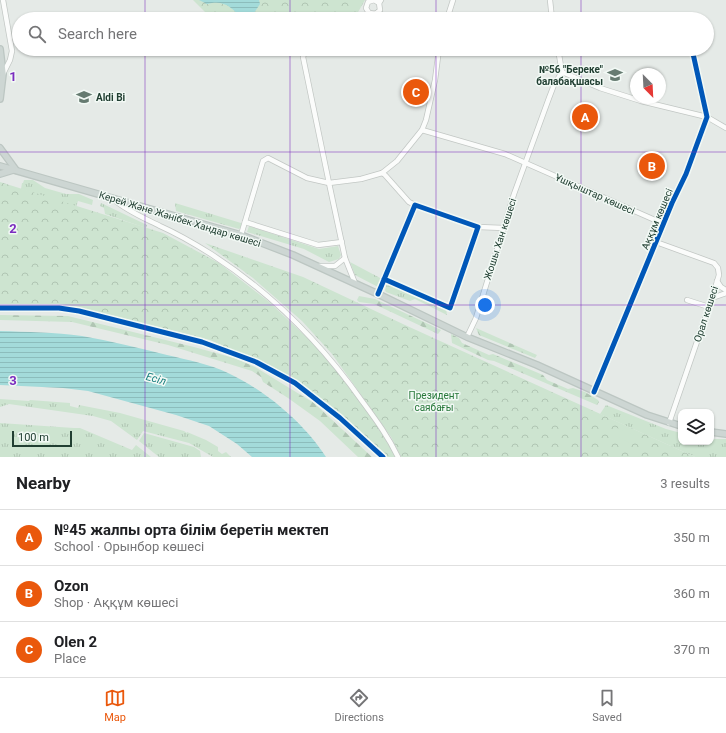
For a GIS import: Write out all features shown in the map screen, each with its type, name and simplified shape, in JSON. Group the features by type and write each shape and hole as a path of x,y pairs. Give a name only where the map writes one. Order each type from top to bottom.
{"main road":[{"path":"0,49 3,74 0,99"},
{"path":"0,148 16,170 0,174"},
{"name":"Керей Және Жәнібек Хандар көшесі","path":"0,166 241,235 319,266 378,294 388,296 467,337 537,365 647,415 678,425"},
{"path":"714,432 726,434"}],"street":[{"path":"3,0 12,51 10,60 3,74"},
{"path":"368,12 366,8 368,2 374,0 380,1 380,10 378,12"},
{"path":"449,12 453,0"},
{"path":"550,0 551,12"},
{"path":"303,56 345,258 355,283"},
{"path":"241,235 265,158 268,158 306,178 329,183 361,179 382,173 397,161 422,130 426,120 435,80 438,56"},
{"path":"559,56 562,72 600,88 641,101 707,117 726,128"},
{"path":"694,56 707,117"},
{"name":"Жошы Хан көшесі","path":"467,337 476,318 517,188 549,98 554,85 562,72"},
{"name":"Аққұм көшесі","path":"594,392 672,203 686,174 707,117"},
{"name":"Ұшқыштар көшесі","path":"422,130 505,154 664,224"},
{"path":"382,173 409,202 415,205 478,227 504,228"},
{"path":"112,198 124,208 189,241 211,254 248,279 288,315 323,350 348,381 387,435 398,457"},
{"path":"378,294 415,205"},
{"path":"245,222 318,245 342,242"},
{"path":"384,279 450,308 478,227"},
{"name":"Орал көшесі","path":"656,242 714,263 718,268 719,274 669,423"},
{"path":"319,266 334,266 345,258"},
{"path":"717,281 721,287 726,290"},
{"path":"712,298 726,293"},
{"path":"687,300 709,307"},
{"path":"0,308 60,308 79,311 202,342 256,362 295,384 340,418 383,457"}],"green space":[{"path":"193,0 365,0 358,12 205,12"},
{"path":"24,180 33,180 45,188 66,194 79,194 93,200 92,205 78,201 76,207 21,189"},
{"path":"0,182 163,233 219,263 268,301 318,348 353,390 383,433 396,457 387,457 333,408 288,375 210,340 78,307 52,304 0,304"},
{"path":"101,203 147,225 146,228 105,214 104,208 100,206"},
{"path":"175,203 241,223 242,226 239,229 176,211"},
{"path":"249,226 319,249 338,246 341,255 339,259 329,262 304,249 247,232"},
{"name":"Президент саябағы","path":"205,243 303,277 695,457 401,457 391,437 332,354 302,321 253,278"},
{"path":"350,262 382,279 378,287 355,275"},
{"path":"389,283 446,309 447,315 415,299 410,301 386,292 385,290 387,284"},
{"path":"359,296 375,299 441,330 438,334 374,304 359,302 357,300"},
{"path":"0,315 68,316 234,358 255,367 314,403 372,457 358,457 320,421 263,382 261,377 252,371 168,345 72,322 0,320"},
{"path":"476,328 537,355 535,358 479,335"},
{"path":"451,334 459,338 462,343 489,355 493,354 543,375 547,380 568,389 573,388 585,392 599,402 597,405 494,361 488,360 452,343"},
{"path":"0,399 70,403 70,406 78,408 79,405 120,413 187,432 206,440 218,447 218,451 222,454 226,452 231,457 213,457 189,443 143,431 137,440 111,421 93,416 9,404 0,407"},
{"path":"606,405 666,429 678,432 678,445 714,445 714,439 726,439 726,457 695,457 600,414"},
{"path":"0,423 80,428 132,450 136,445 151,457 0,457"},
{"path":"617,428 636,436 632,444 615,435"},
{"path":"144,433 194,447 200,451 201,457 159,457 139,441"}],"water":[{"path":"199,0 259,0 260,4 255,12 235,12 223,4 207,4"},
{"name":"Есіл","path":"0,331 82,336 191,361 221,370 242,380 283,409 307,432 326,457 252,457 237,444 209,426 176,415 88,391 63,388 0,385"}],"cycle path":[{"path":"594,392 672,203 686,174 707,117 694,56"},
{"path":"378,294 415,205 478,227 450,308 384,279"},
{"path":"0,308 59,308 79,311 202,342 256,362 295,383 340,418 383,457"}],"place":[{"name":"№56 \"Береке\" балабақшасы","path":"615,75"},
{"name":"Olen 2","path":"416,92"},
{"name":"Aldi Bi","path":"84,97"},
{"name":"№45 жалпы орта білім беретін мектеп","path":"585,117"},
{"name":"Ozon","path":"652,166"}]}
